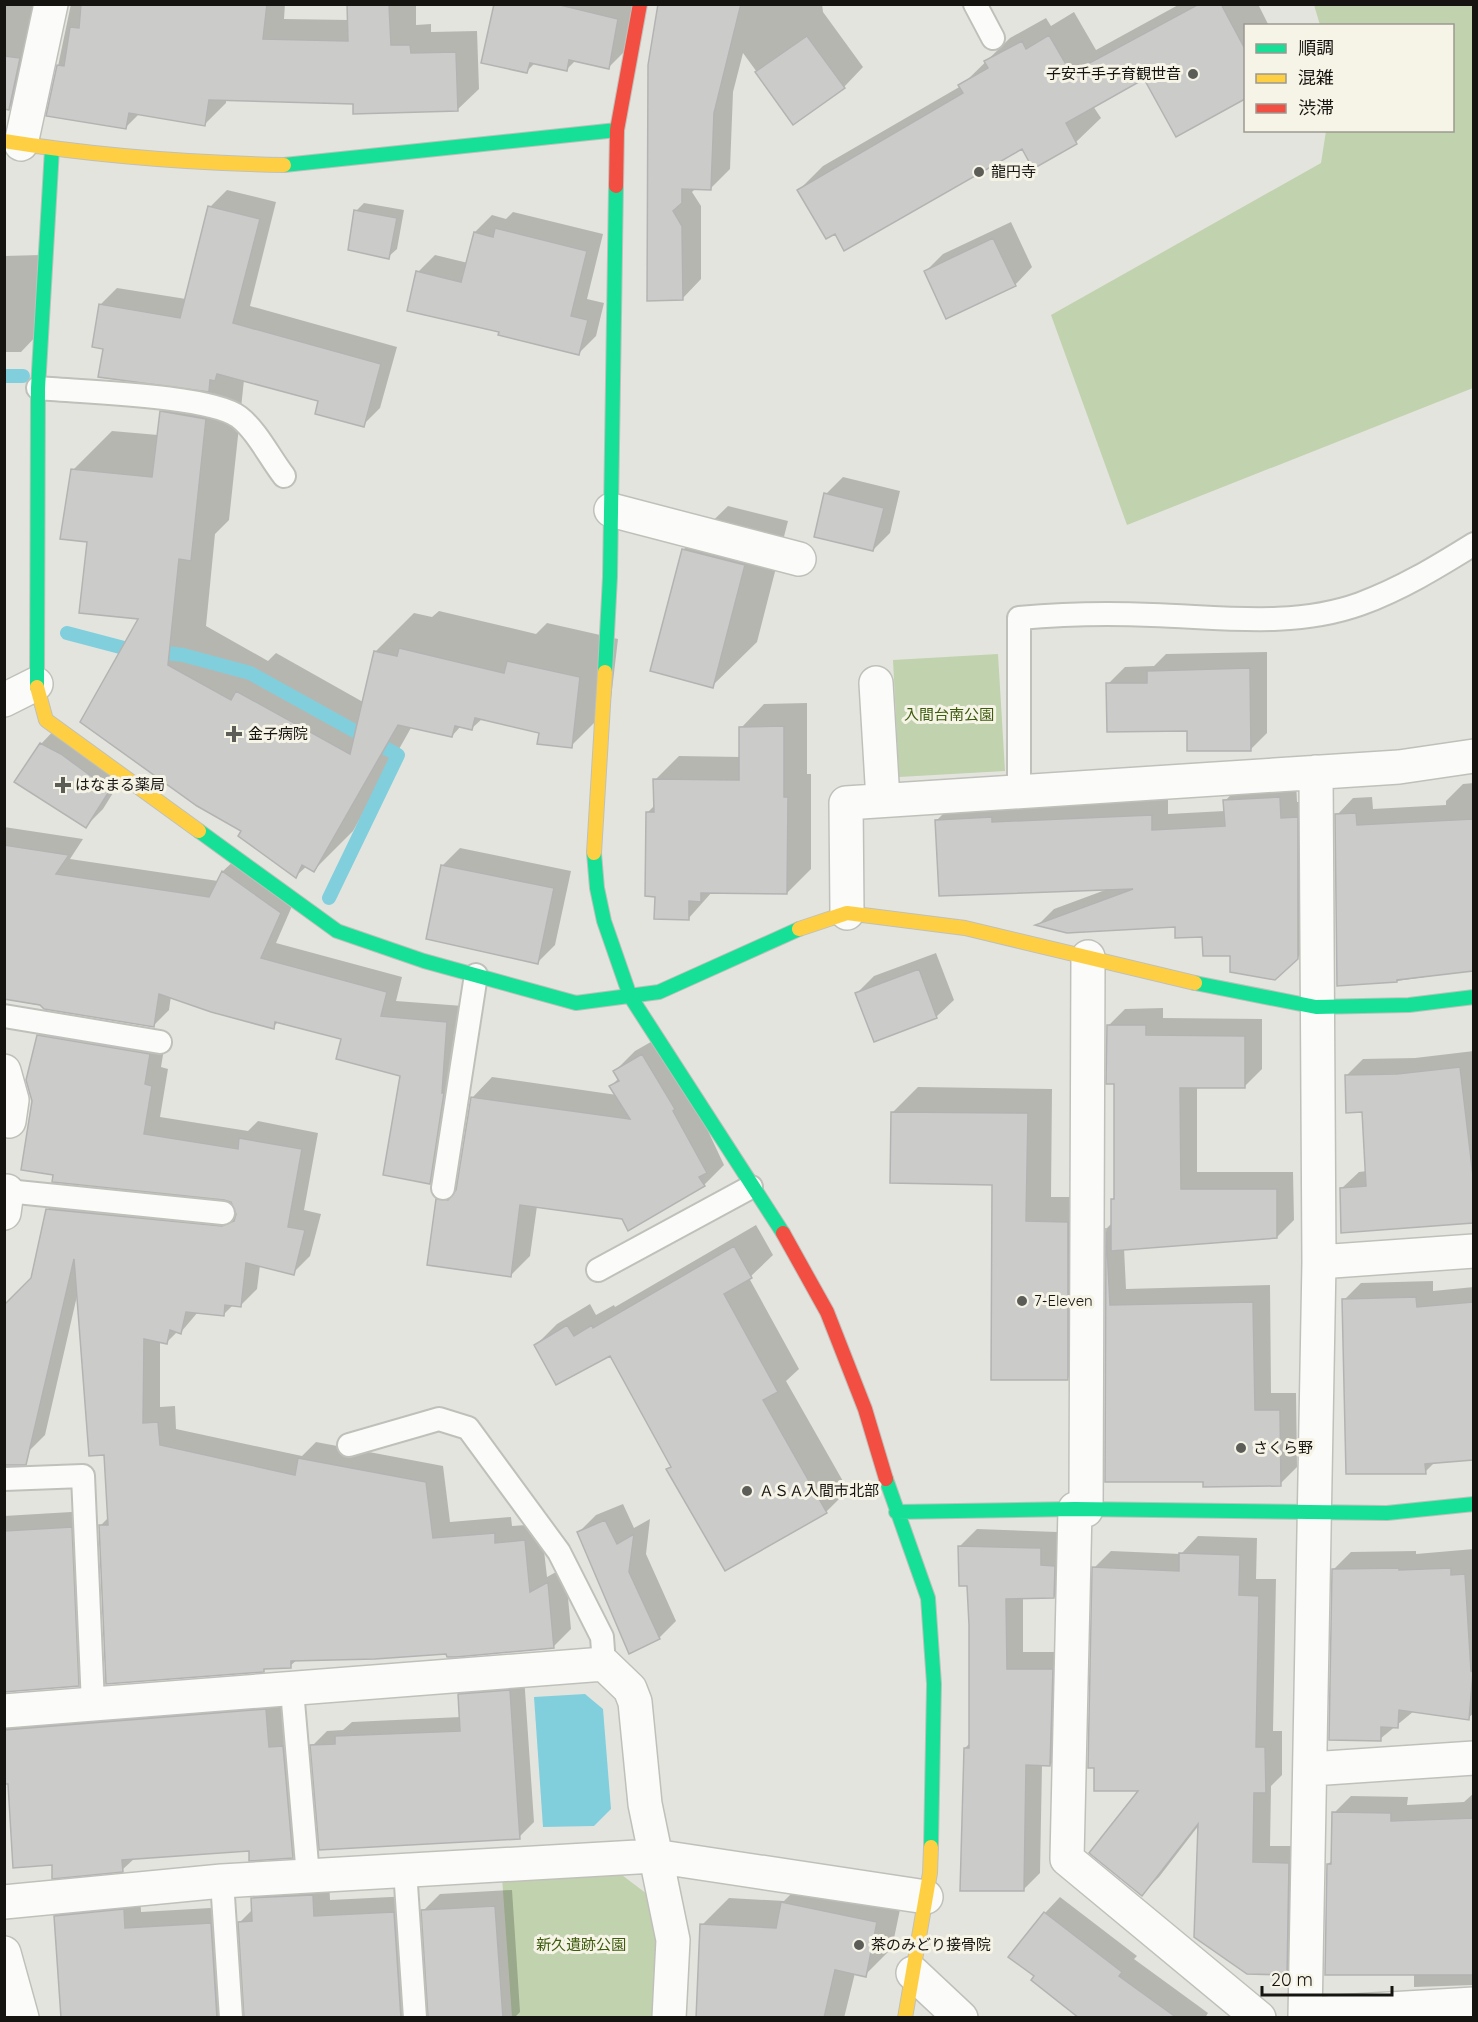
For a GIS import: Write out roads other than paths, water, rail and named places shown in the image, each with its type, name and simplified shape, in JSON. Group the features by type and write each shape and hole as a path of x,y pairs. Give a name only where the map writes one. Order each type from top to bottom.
{"street":[{"path":"51,4 26,145 38,388 36,684 46,720 337,930 361,941 576,1003 659,992 798,929 847,913 965,928 1230,991 1316,1007 1409,1005 1473,997"},
{"path":"640,4 617,130 611,510 594,856 597,888 604,921 630,996 751,1187 777,1222 827,1312 864,1409 896,1512 928,1598 934,1684 930,1873 905,2018"},
{"path":"26,145 197,164 291,165 617,130"},
{"path":"611,510 799,559"},
{"path":"876,683 883,800"},
{"path":"4,700 36,684"},
{"path":"847,913 846,803 1399,767 1473,756"},
{"path":"1316,772 1319,1262 1305,2016 1473,2004"},
{"path":"1088,957 1080,1509 1067,1859 1259,2018"},
{"path":"4,1071 12,1100 9,1121"},
{"path":"1319,1262 1473,1251"},
{"path":"896,1512 1080,1509 1387,1513 1473,1504"},
{"path":"4,1711 604,1664 630,1689 635,1702 645,1804 673,1940 669,2018"},
{"path":"1311,1769 1473,1758"},
{"path":"4,1902 222,1881 654,1856 926,1897"},
{"path":"4,1953 22,2018"},
{"path":"913,1972 961,2018"}],"lane":[{"path":"975,4 993,38"},
{"path":"38,388 195,402 222,408 247,425 284,476"},
{"path":"1019,792 1019,618 1150,614 1275,619 1305,616 1359,604 1392,590 1430,571 1473,544"},
{"path":"443,1188 476,975"},
{"path":"4,1016 160,1042"},
{"path":"598,1270 751,1187"},
{"path":"6,1202 224,1213"},
{"path":"349,1445 438,1419 468,1428 559,1552 602,1637 604,1664"},
{"path":"4,1479 83,1476 93,1704"},
{"path":"292,1690 308,1876"},
{"path":"405,1870 415,2018"},
{"path":"222,1881 231,2018"}],"water":[{"path":"585,1694 603,1709 611,1809 594,1826 543,1827 534,1697"}],"waterway":[{"path":"4,376 23,376"},
{"path":"67,633 124,648 183,655 250,673 398,755 329,898"}],"place":[{"name":"子安千手子育観世音","path":"1193,74"},
{"name":"龍円寺","path":"979,172"},
{"name":"金子病院","path":"234,734"},
{"name":"はなまる薬局","path":"63,785"},
{"name":"7-Eleven","path":"1022,1301"},
{"name":"さくら野","path":"1241,1448"},
{"name":"ＡＳＡ入間市北部","path":"747,1491"},
{"name":"茶のみどり接骨院","path":"859,1945"}],"park label":[{"name":"入間台南公園","path":"949,715"},
{"name":"新久遺跡公園","path":"581,1945"}]}
